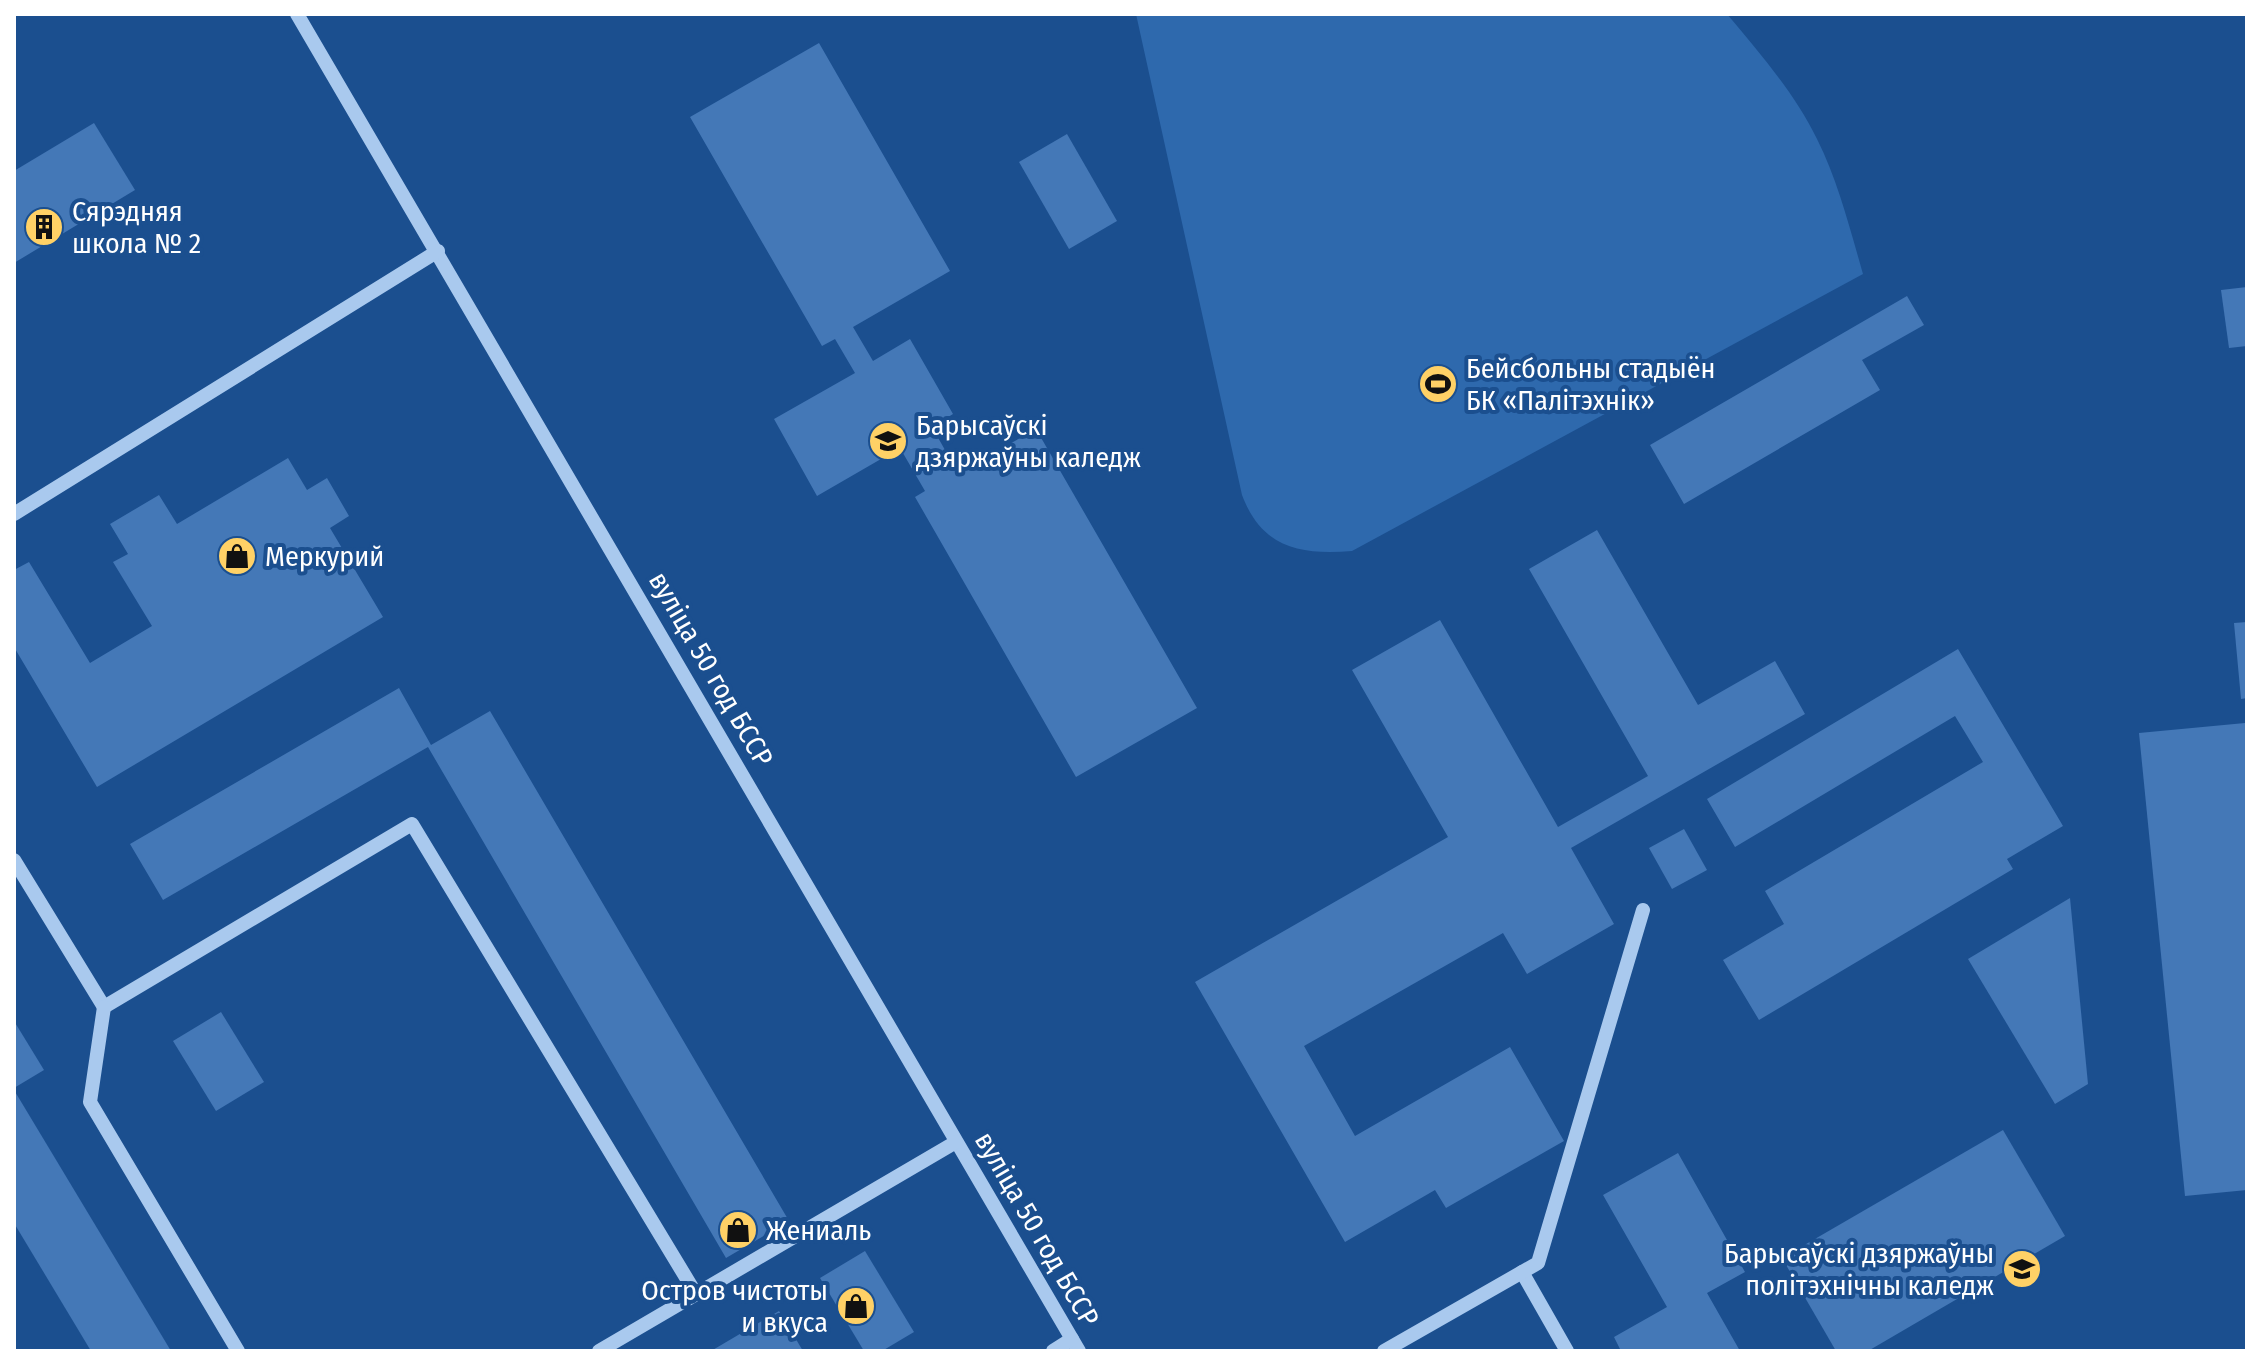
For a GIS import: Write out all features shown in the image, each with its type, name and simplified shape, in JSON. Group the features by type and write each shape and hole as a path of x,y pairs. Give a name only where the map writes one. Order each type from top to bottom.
{"street":[{"name":"вуліца 50 год БССР","path":"297,14 1075,1345"},
{"path":"14,514 438,251"},
{"path":"104,1007 412,824 696,1294"},
{"path":"14,860 104,1007 90,1102 238,1351"},
{"path":"1384,1351 1538,1263 1643,910"},
{"path":"599,1351 956,1142"},
{"path":"1522,1272 1567,1351"},
{"path":"1053,1351 1075,1345"}],"shaded area":[{"name":"Бейсбольны стадыён БК «Палітэхнік»","path":"1136,14 1727,14 1764,58 1817,139 1837,188 1863,274 1352,551 1316,551 1285,544 1260,527 1242,495"}],"building":[{"path":"819,43 950,271 853,327 873,361 910,339 953,414 932,427 958,473 1036,429 1197,708 1076,777 915,497 925,491 900,448 817,496 774,419 855,373 835,339 822,346 690,117"},
{"name":"Сярэдняя школа № 2","path":"94,123 135,190 14,263 14,171"},
{"path":"1067,134 1117,221 1069,249 1019,162"},
{"path":"2247,287 2247,346 2229,348 2221,290"},
{"path":"1907,296 1924,325 1862,360 1880,390 1684,504 1650,445"},
{"path":"288,458 307,490 327,478 349,516 330,528 383,617 97,787 14,647 14,570 29,562 90,663 152,626 113,562 128,554 110,524 159,495 177,524"},
{"path":"1597,530 1698,705 1775,661 1805,714 1571,848 1614,924 1527,974 1503,933 1304,1046 1355,1136 1510,1047 1564,1141 1446,1208 1435,1190 1345,1242 1195,982 1448,837 1352,670 1440,620 1558,827 1648,776 1529,569"},
{"path":"2247,622 2247,698 2241,699 2234,623"},
{"path":"1958,649 2063,826 2007,859 2013,869 1759,1020 1723,960 1784,924 1765,891 1983,762 1955,716 1735,847 1707,799"},
{"path":"399,688 431,745 490,711 789,1221 726,1258 428,747 163,900 130,844"},
{"path":"2245,723 2247,1190 2185,1196 2139,733"},
{"path":"1684,829 1707,870 1672,889 1649,848"},
{"path":"2070,898 2088,1084 2055,1104 1968,959"},
{"path":"221,1012 264,1082 216,1111 173,1041"},
{"path":"14,1021 44,1070 14,1088"},
{"path":"14,1090 171,1351 91,1351 14,1223"},
{"path":"2003,1130 2065,1236 1868,1351 1836,1351 1782,1258"},
{"path":"1678,1153 1745,1272 1707,1293 1740,1351 1621,1351 1614,1337 1667,1307 1603,1195"},
{"path":"865,1251 914,1332 882,1351 864,1351 820,1278"},
{"path":"779,1311 803,1351 711,1351"}],"place":[{"name":"Сярэдняя школа № 2","path":"44,227"},
{"name":"Бейсбольны стадыён БК «Палітэхнік»","path":"1438,384"},
{"name":"Барысаўскі дзяржаўны каледж","path":"888,441"},
{"name":"Меркурий","path":"237,556"},
{"name":"Жениаль","path":"738,1230"},
{"name":"Барысаўскі дзяржаўны політэхнічны каледж","path":"2022,1269"},
{"name":"Остров чистоты и вкуса","path":"856,1306"}]}
